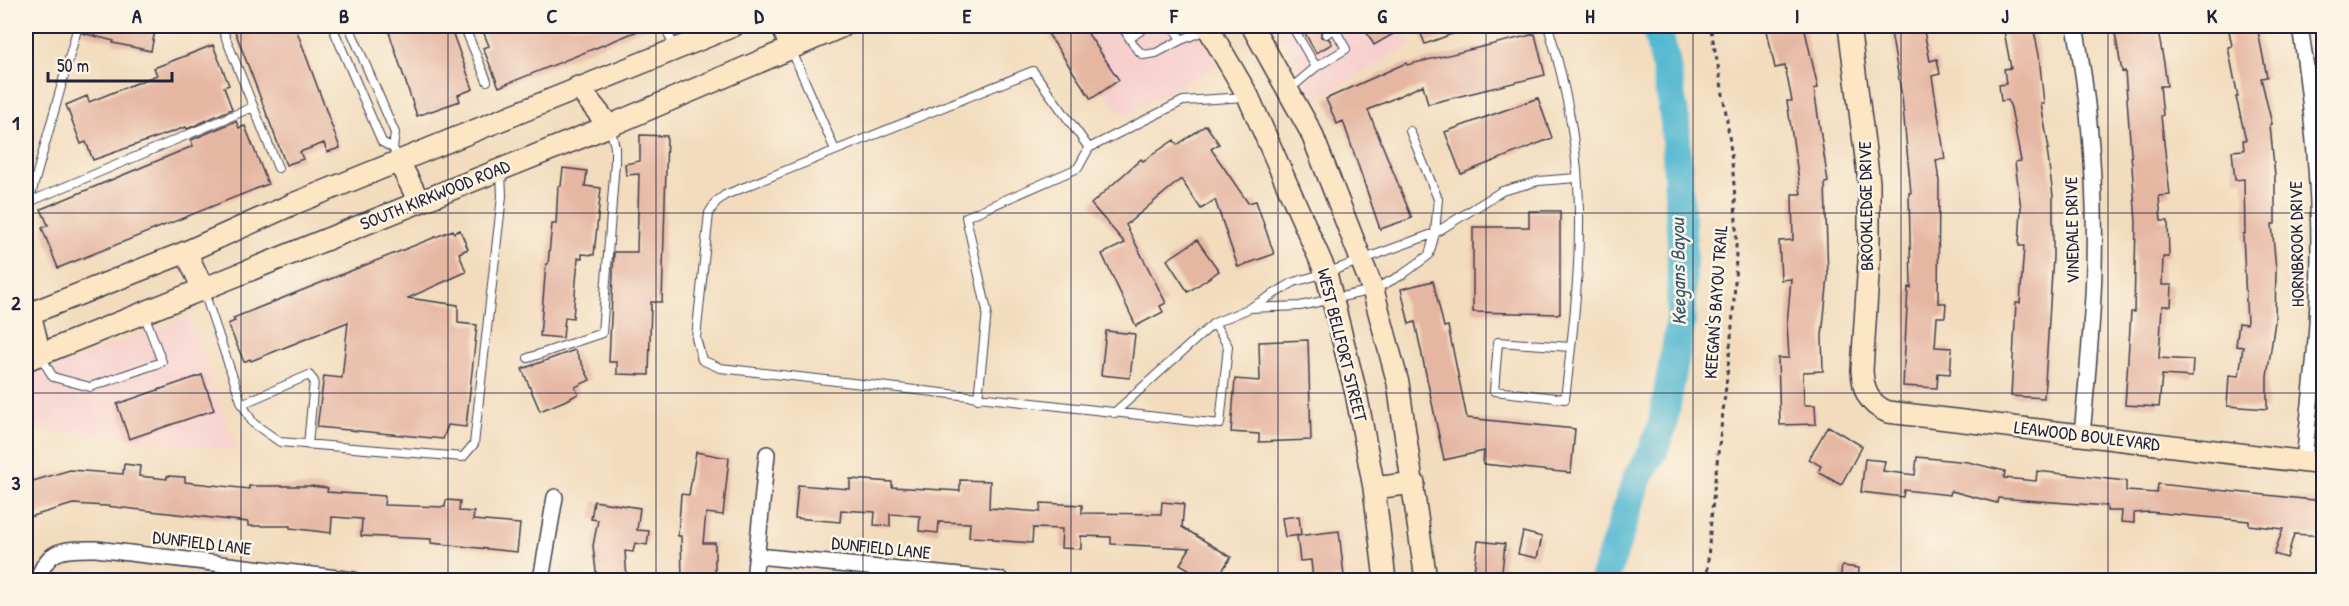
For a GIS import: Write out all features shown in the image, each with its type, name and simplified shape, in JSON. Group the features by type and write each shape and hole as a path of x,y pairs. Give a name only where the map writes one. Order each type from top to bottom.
{"main road":[{"path":"33,357 28,314 186,252 396,155 675,49 695,37 733,26"},
{"path":"782,26 791,48"},
{"name":"SOUTH KIRKWOOD ROAD","path":"33,357 204,291 419,201 609,126 843,26"},
{"path":"1252,26 1311,132 1373,290 1398,383 1426,580"},
{"name":"BROOKLEDGE DRIVE","path":"1849,26 1869,182 1869,261 1863,386"},
{"name":"WEST BELLFORT STREET","path":"1208,27 1248,96 1326,273 1356,393 1374,488 1385,580"},
{"path":"578,87 609,126"},
{"path":"396,155 419,201"},
{"path":"186,252 204,291"},
{"name":"LEAWOOD BOULEVARD","path":"1863,386 1875,407 1888,412 2314,463"},
{"path":"1374,488 1414,483"}],"street":[{"name":"VINEDALE DRIVE","path":"2075,26 2087,113 2094,209 2094,267 2082,435"},
{"name":"HORNBROOK DRIVE","path":"2300,26 2307,68 2317,198 2318,321 2314,463"},
{"path":"754,580 767,454"},
{"path":"541,580 555,497"},
{"name":"DUNFIELD LANE","path":"38,580 47,560 64,550 96,549 354,580"},
{"name":"DUNFIELD LANE","path":"757,556 1001,580"}],"lane":[{"path":"26,211 78,26"},
{"path":"221,26 278,168"},
{"path":"332,26 382,142 396,155"},
{"path":"349,26 395,133 396,155"},
{"path":"464,26 487,81"},
{"path":"666,26 675,49"},
{"path":"1122,26 1143,55 1156,52 1208,27"},
{"path":"1173,26 1181,40"},
{"path":"1292,26 1307,44 1316,67"},
{"path":"1548,26 1571,126 1580,223 1571,347 1565,399 1494,391 1498,342 1571,347"},
{"path":"1130,38 1146,27"},
{"path":"1289,90 1316,67 1346,49 1334,27 1326,34"},
{"path":"791,48 835,150"},
{"path":"1089,148 1033,71 835,150 716,202 710,213 696,338 702,360 720,368 978,399 1220,424 1228,346 1214,322"},
{"path":"978,399 987,311 966,217 1078,168 1089,148 1183,101 1248,96"},
{"path":"29,202 253,107"},
{"path":"528,358 602,333 615,162 615,147 609,126"},
{"path":"1250,308 1300,306 1373,290 1402,275 1429,255 1435,232 1438,199 1410,131"},
{"path":"204,291 214,327 242,404 253,423 280,442 463,458 474,444 502,196 501,168"},
{"path":"1114,413 1214,322 1250,308 1294,282 1363,260 1435,232 1502,191 1539,181 1576,178"},
{"path":"26,286 28,314"},
{"path":"33,357 53,377 90,387 162,362 144,313"},
{"path":"242,404 309,375 314,381 308,445"}],"path":[{"name":"KEEGAN'S BAYOU TRAIL","path":"1707,580 1711,502 1733,292 1736,224 1731,146 1710,26"}],"shaded area":[{"path":"1055,26 1195,26 1220,65 1123,116"},
{"path":"1275,26 1401,26 1411,45 1314,100"},
{"path":"189,317 237,450 26,429 26,377"}],"building":[{"path":"84,26 156,26 151,51 113,43 114,41 82,33"},
{"path":"233,26 295,26 340,148 327,152 324,143 300,152 303,159 286,165"},
{"path":"387,26 450,26 473,89 458,95 460,101 417,116"},
{"path":"481,26 650,26 499,87 483,48 489,46"},
{"path":"1043,26 1083,26 1119,80 1091,99"},
{"path":"1301,26 1321,26 1321,37 1329,39 1332,44 1316,53"},
{"path":"1363,26 1407,26 1374,45"},
{"path":"1418,26 1471,26 1471,27 1425,44"},
{"path":"1766,26 1804,26 1818,88 1814,89 1828,182 1825,183 1828,277 1822,336 1823,371 1803,372 1804,405 1815,405 1816,424 1780,425 1778,358 1789,358 1787,324 1791,279 1781,280 1779,241 1793,240 1792,194 1801,194 1787,101 1792,101 1785,66 1775,68"},
{"path":"1890,26 1923,26 1930,61 1937,59 1940,74 1932,76 1945,159 1936,160 1939,181 1938,303 1946,303 1945,317 1937,317 1935,347 1952,348 1950,374 1938,373 1937,388 1903,386 1908,287 1911,288 1909,193 1911,193 1902,97"},
{"path":"2003,26 2033,26 2039,55 2044,104 2041,104 2049,149 2047,149 2053,196 2053,257 2044,398 2011,396 2016,303 2020,303 2024,246 2019,246 2021,208 2015,162 2021,161 2011,108 2008,100 2001,101 1999,85 2006,84 2004,69 2011,68"},
{"path":"2118,26 2157,26 2167,86 2160,86 2170,195 2159,196 2161,221 2168,221 2169,257 2163,257 2162,285 2172,285 2171,306 2162,306 2159,358 2193,360 2192,377 2162,375 2159,407 2125,405 2131,312 2134,312 2136,222 2125,71 2122,72 2115,33 2120,32"},
{"path":"2228,26 2257,26 2267,77 2261,78 2272,124 2270,125 2275,176 2275,224 2272,224 2276,270 2275,321 2267,377 2267,409 2227,406 2229,375 2239,376 2243,347 2236,346 2239,323 2247,324 2243,234 2245,234 2244,179 2235,180 2232,151 2244,150 2243,140 2246,140 2228,47 2232,46"},
{"path":"1535,34 1545,75 1428,104 1423,85 1368,110 1412,218 1380,229 1343,121 1337,124 1326,99 1406,63 1407,65"},
{"path":"213,45 229,85 224,87 232,109 187,129 186,127 93,160 86,142 81,144 66,105 87,96 89,102 157,75 154,68"},
{"path":"1538,98 1552,138 1461,174 1445,132"},
{"path":"236,121 239,128 245,126 268,184 58,268 42,228 48,225 41,209 193,146 191,140"},
{"path":"1206,125 1219,144 1211,149 1248,203 1256,201 1274,254 1238,267 1215,200 1201,209 1181,179 1126,225 1166,303 1160,306 1163,312 1136,326 1102,254 1125,243 1091,204 1141,159 1143,161 1174,140 1177,145"},
{"path":"640,135 667,136 662,302 651,302 649,375 617,374 617,362 609,362 614,252 637,252 639,174 626,175 625,164 640,161"},
{"path":"563,168 587,171 585,186 601,188 594,255 582,254 582,258 578,258 573,318 565,317 563,338 540,336 546,264 548,264 552,224 556,224 558,186 561,186"},
{"path":"1529,211 1560,211 1560,314 1473,312 1473,227 1529,227"},
{"path":"453,230 454,233 460,230 468,249 459,253 466,272 408,298 458,305 458,323 477,325 466,427 448,425 443,439 317,427 324,376 342,378 348,322 244,362 228,324 235,321 233,318"},
{"path":"1197,240 1219,271 1188,292 1167,260"},
{"path":"1433,281 1444,327 1448,326 1467,418 1575,429 1571,473 1483,464 1484,451 1444,460 1415,322 1409,324 1401,289"},
{"path":"1106,331 1135,334 1130,378 1101,375"},
{"path":"1308,340 1311,440 1259,442 1259,434 1231,432 1235,379 1260,381 1259,342"},
{"path":"575,350 590,380 575,387 578,394 540,411 522,369"},
{"path":"202,375 214,410 129,439 117,404"},
{"path":"1828,426 1862,446 1841,485 1818,472 1821,466 1809,459"},
{"path":"696,452 729,458 723,515 706,513 703,543 715,543 715,580 682,580 681,536 678,536 681,494 689,495"},
{"path":"1917,457 1968,462 2005,471 2004,478 2036,481 2037,471 2126,481 2126,491 2157,493 2158,484 2324,501 2324,536 2294,534 2287,558 2274,554 2283,529 2249,525 2249,521 2149,512 2134,513 2134,523 2121,522 2122,511 2107,511 2107,506 1998,498 1997,503 1951,491 1950,495 1904,490 1903,497 1861,492 1865,459 1885,461 1883,471 1915,475"},
{"path":"124,464 140,466 139,476 167,479 167,476 185,477 185,482 249,489 249,486 328,488 327,492 385,496 384,505 445,507 446,500 460,501 459,511 474,512 473,520 520,524 517,552 431,543 431,539 361,536 362,519 332,517 331,533 290,528 290,526 248,526 248,522 73,504 26,518 26,483 70,470 123,474"},
{"path":"850,479 892,482 892,487 960,491 960,480 990,481 989,508 1040,512 1041,503 1082,505 1082,513 1161,514 1162,502 1184,504 1182,527 1231,557 1216,580 1207,580 1180,564 1190,548 1111,544 1111,537 1081,536 1081,549 1061,548 1062,529 1033,528 1032,543 993,540 993,538 969,537 970,523 939,522 938,533 919,531 920,516 890,514 890,526 874,525 875,512 841,510 840,522 795,518 798,485 850,489"},
{"path":"594,501 640,508 637,530 649,531 647,545 635,543 633,552 625,551 627,580 597,580 593,546 598,520 591,519"},
{"path":"1299,516 1301,535 1285,537 1282,518"},
{"path":"1339,531 1344,576 1313,580 1311,560 1300,561 1297,536"},
{"path":"1523,532 1542,537 1537,558 1518,554"},
{"path":"1478,541 1505,544 1501,580 1473,580"},
{"path":"1842,566 1859,568 1858,580 1840,580"}],"waterway":[{"name":"Keegans Bayou","path":"1604,580 1638,476 1652,454 1662,427 1681,321 1682,247 1675,122 1665,61 1656,26"}]}
